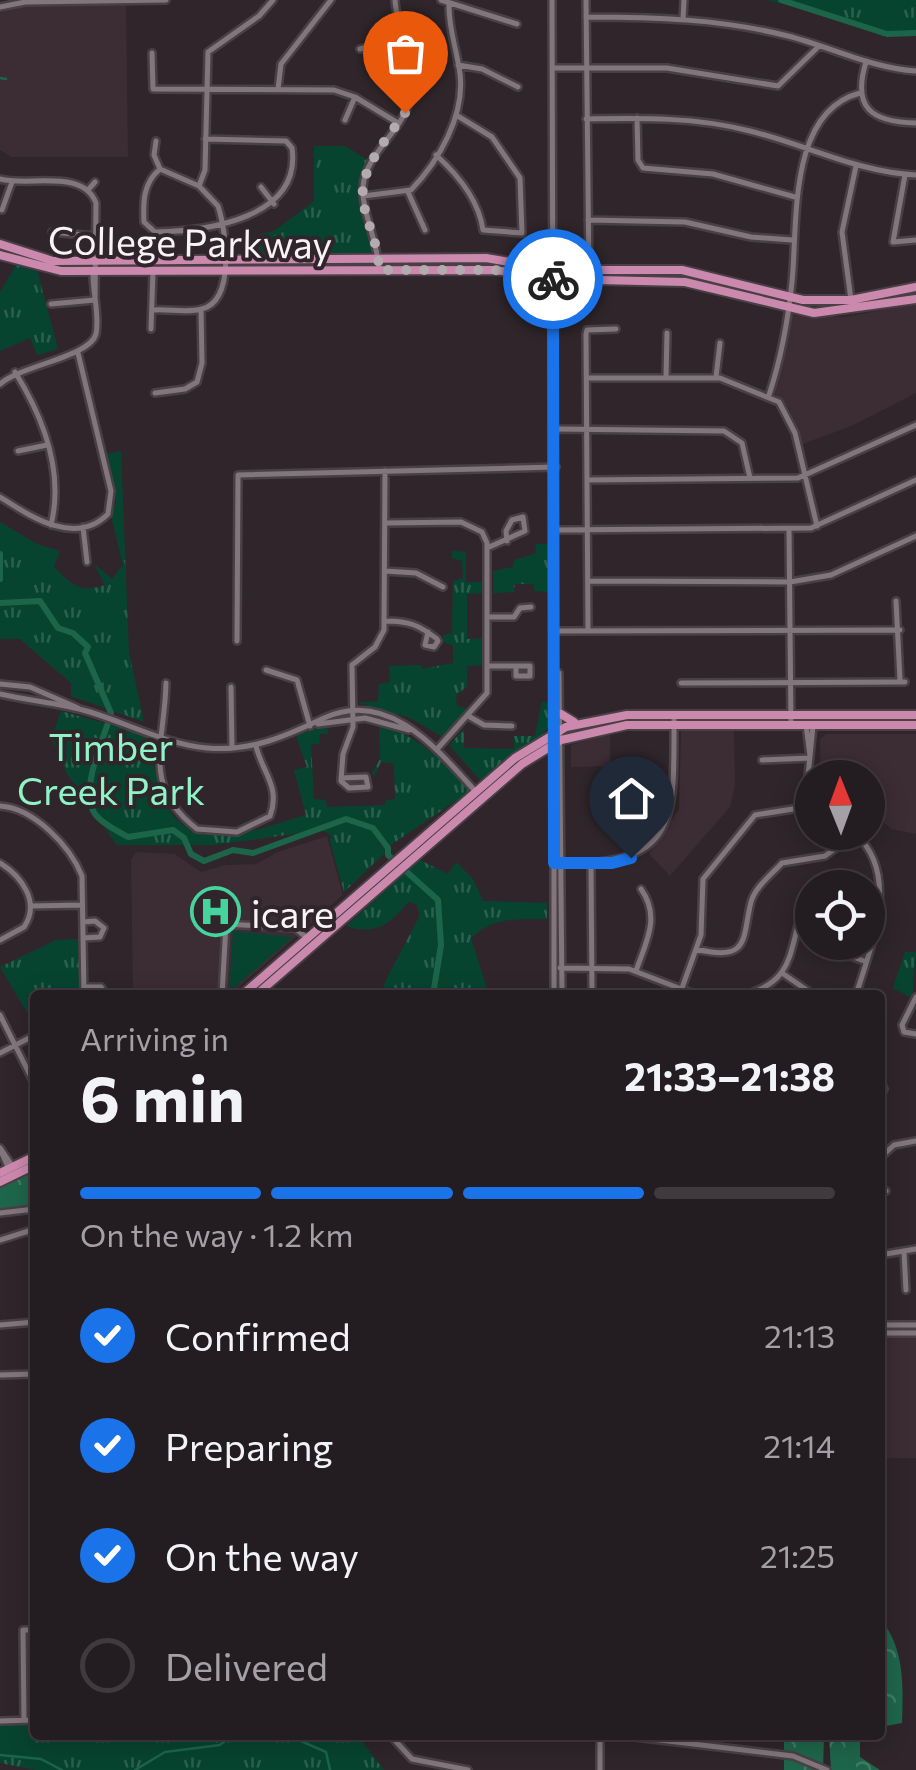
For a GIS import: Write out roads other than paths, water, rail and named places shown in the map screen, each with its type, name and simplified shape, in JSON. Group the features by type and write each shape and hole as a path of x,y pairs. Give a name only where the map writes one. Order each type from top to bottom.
{"main road":[{"name":"College Parkway","path":"0,244 41,259 95,268 153,270 224,265"},
{"name":"College Parkway","path":"0,256 36,268 442,265 486,258 555,274"},
{"path":"555,274 682,270 788,304 835,313 916,299"},
{"path":"788,304 850,300 916,287"},
{"path":"834,301 835,313"},
{"path":"561,714 568,721 791,722 916,716"},
{"path":"558,737 644,720"},
{"path":"883,720 916,725"},
{"path":"261,990 479,794 584,721"},
{"path":"248,990 310,942"},
{"path":"0,1182 10,1172"}],"street":[{"path":"0,7 25,2 166,0"},
{"path":"199,186 204,176 204,90 210,50 259,16 272,0"},
{"path":"278,90 281,64 331,0"},
{"path":"379,265 376,236 362,196 366,175 398,123 411,92 395,0"},
{"path":"441,0 516,24"},
{"path":"552,0 556,660 562,816 555,990"},
{"path":"586,0 588,274"},
{"path":"683,18 684,0"},
{"path":"362,196 408,192 436,155 456,114 458,64 449,3"},
{"path":"586,17 683,18 773,32 866,62 916,71"},
{"path":"360,49 401,38"},
{"path":"553,68 701,71 778,86 819,46"},
{"path":"152,53 153,89 334,90 355,97 398,123"},
{"path":"866,62 860,93 877,117 916,123"},
{"path":"458,64 482,69 518,87"},
{"path":"768,395 788,304 796,197 810,149 823,116 842,99 860,93"},
{"path":"344,120 355,97"},
{"path":"436,155 457,176 476,207 484,230 522,232 520,178 492,137 456,114"},
{"path":"586,118 637,118 732,127 856,166 916,176"},
{"path":"637,118 638,160 643,168 700,172 796,197"},
{"path":"160,169 145,191 144,222 150,231 178,232 274,204 293,172 294,153 286,141 205,139"},
{"path":"154,310 201,309 221,294 224,265 222,221 214,199 199,186 160,169 154,155 156,141"},
{"path":"850,300 842,232 856,166"},
{"path":"905,175 892,241 916,240"},
{"path":"0,179 75,182 88,190 96,202 95,338 78,353 16,372 0,384"},
{"path":"2,210 12,182"},
{"path":"88,190 95,182"},
{"path":"260,188 274,204"},
{"path":"408,192 424,230"},
{"path":"588,220 667,220 792,240"},
{"path":"52,232 95,236"},
{"path":"150,329 154,310 153,270"},
{"path":"51,304 95,300"},
{"path":"155,393 185,389 196,382 202,363 201,309"},
{"path":"588,632 587,330 616,330"},
{"path":"666,378 667,332"},
{"path":"716,377 720,342"},
{"path":"0,496 51,526 83,527 108,514 111,496 78,353"},
{"path":"16,372 37,408 47,445 56,494 51,526"},
{"path":"586,378 716,377 768,395 790,420 817,526"},
{"path":"587,480 805,476 916,425"},
{"path":"556,429 724,431 738,438 747,452 750,480"},
{"path":"18,451 47,445"},
{"path":"237,642 238,475 556,467"},
{"path":"341,778 364,776 369,783 349,788 341,786 341,778 353,715 355,660 375,647 386,621 385,471"},
{"path":"556,530 817,526 916,480"},
{"path":"488,548 507,540 525,530 526,519 512,520 506,531 507,540"},
{"path":"385,523 472,524 485,536 488,548 487,693 470,717 438,748"},
{"path":"83,527 88,562"},
{"path":"789,529 791,722"},
{"path":"588,581 790,582 831,575 915,539"},
{"path":"385,572 416,573 443,587"},
{"path":"681,683 902,681 896,601"},
{"path":"489,617 514,617 520,608 531,607"},
{"path":"386,621 412,622 428,632"},
{"path":"557,632 900,630"},
{"path":"556,660 561,714 553,814 558,863"},
{"path":"487,666 516,666"},
{"path":"266,670 296,680 310,726"},
{"path":"166,683 157,762 163,789 187,822 208,834 237,832 270,816 275,798 272,779 256,746"},
{"path":"0,684 49,693 81,710"},
{"path":"231,688 232,748"},
{"path":"0,694 81,710 191,746 256,746 353,715 388,716 438,748 479,794"},
{"path":"470,717 484,725 512,726"},
{"path":"558,863 623,861 640,853 666,821 674,801 674,720"},
{"path":"809,721 810,760"},
{"path":"762,760 810,757"},
{"path":"0,806 28,814 72,856 82,876 84,990"},
{"path":"682,988 696,949 702,882 755,815 795,809"},
{"path":"553,814 562,816"},
{"path":"696,949 716,953 741,944 750,930 751,900 782,864 824,856 832,850"},
{"path":"0,863 23,882 30,906 24,927 0,940"},
{"path":"591,864 592,990"},
{"path":"636,972 652,906 640,889"},
{"path":"30,906 82,906"},
{"path":"83,922 95,922 104,928 100,937 83,938"},
{"path":"222,990 226,924 295,928 310,942"},
{"path":"753,990 782,973 795,952"},
{"path":"857,990 864,961"},
{"path":"558,968 636,972 686,990"},
{"path":"558,968 561,990"},
{"path":"782,973 807,990"},
{"path":"916,997 902,1031 916,1034"},
{"path":"0,1015 30,1075"},
{"path":"0,1053 30,1038"},
{"path":"885,1153 894,1145 916,1142"},
{"path":"0,1148 10,1172"},
{"path":"0,1213 30,1210"},
{"path":"0,1240 19,1230 30,1229"},
{"path":"885,1254 916,1249"},
{"path":"904,1252 906,1290"},
{"path":"0,1325 30,1322"},
{"path":"885,1325 916,1325"},
{"path":"885,1333 916,1334"},
{"path":"0,1375 30,1374"},
{"path":"24,1720 23,1630 30,1630"},
{"path":"0,1721 30,1720"},
{"path":"395,1740 412,1759 468,1770"},
{"path":"600,1740 600,1770"},
{"path":"660,1740 794,1756 828,1770"}],"waterway":[{"path":"781,0 887,34 916,33"},
{"path":"0,78 6,79"},
{"path":"0,554 0,579"},
{"path":"0,603 40,601 58,628 73,633 88,647 85,653 111,713 89,792 95,814 102,821 128,837 173,830 184,838 191,854 204,861 233,850 253,853 346,819 373,828 388,848 388,855 438,900 441,945 434,990"},
{"path":"135,1770 165,1752 220,1745 226,1740"},
{"path":"298,1740 326,1752 330,1770"},
{"path":"847,1740 854,1770"},
{"path":"0,1755 41,1759 62,1770"}],"place":[{"name":"icare","path":"216,912"}],"park label":[{"name":"Timber Creek Park","path":"111,767"}]}
